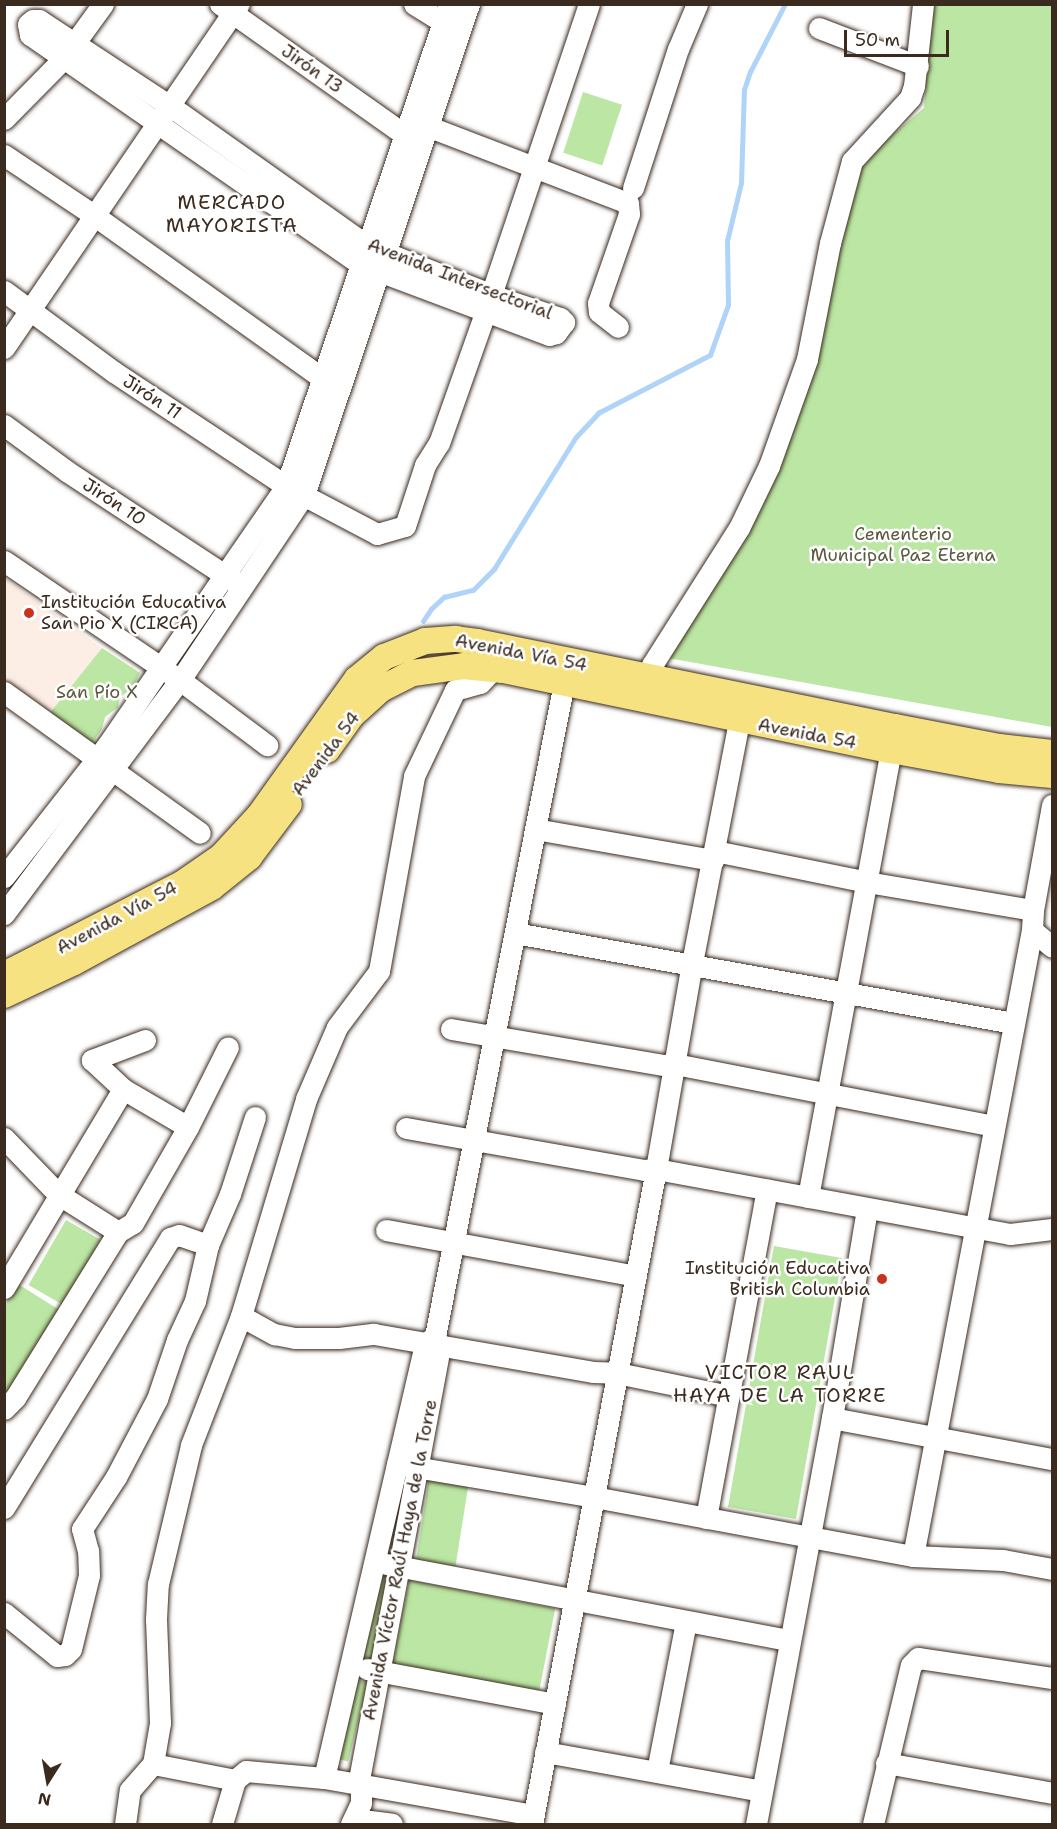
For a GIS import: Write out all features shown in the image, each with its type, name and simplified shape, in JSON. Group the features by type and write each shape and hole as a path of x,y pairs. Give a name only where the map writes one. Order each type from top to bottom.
{"main road":[{"name":"Avenida Vía 54","path":"4,975 182,884 222,857 259,816 357,679 384,657 398,649 425,641 456,639 648,678 742,709 1053,753"},
{"name":"Avenida 54","path":"4,995 74,962 194,898 234,870 261,842 352,715 381,689 399,678 429,670 464,666 494,668 564,682 742,709 891,750 999,770 1053,775"}],"street":[{"path":"4,119 69,52 103,4"},
{"path":"414,4 450,20"},
{"path":"4,914 33,879 106,764 235,582 295,491 372,259 405,135 450,20 469,4"},
{"path":"487,303 589,4"},
{"path":"633,188 678,49 697,4"},
{"path":"648,678 652,665 739,528 769,466 807,359 830,243 852,161 910,98 918,66 923,4"},
{"path":"4,348 95,216 231,8"},
{"name":"Jirón 13","path":"231,8 405,135"},
{"path":"295,491 322,378 427,126 450,20"},
{"name":"Avenida Intersectorial","path":"35,27 372,259 554,327"},
{"path":"819,28 918,66"},
{"path":"427,126 628,203 629,214 598,303 599,312 618,327"},
{"path":"4,155 95,216 322,378"},
{"name":"Jirón 11","path":"4,291 114,372 295,491 377,534 405,526 424,465 439,443 487,303"},
{"name":"Jirón 10","path":"4,425 68,472 235,582"},
{"path":"4,561 171,674 267,745"},
{"path":"125,1824 130,1790 153,1764 160,1723 156,1619 158,1584 191,1445 241,1316 306,1099 337,1027 379,971 414,776 455,690 480,683 494,668"},
{"name":"Avenida Víctor Raúl Haya de la Torre","path":"324,1778 374,1561 407,1465 476,1140 564,682"},
{"path":"4,692 200,833"},
{"path":"222,1824 235,1780 246,1771 324,1778 533,1820 656,1169 692,963 742,709"},
{"path":"808,1197 891,750"},
{"path":"33,879 8,867 106,764"},
{"path":"913,1556 976,1228 1053,805"},
{"path":"535,830 714,856 867,882 1032,920 1053,946"},
{"path":"515,933 692,963 1013,1023"},
{"path":"451,1029 496,1036 504,1040 653,1063 675,1064 994,1126"},
{"path":"145,1040 92,1060 123,1089 188,1127"},
{"path":"4,1409 15,1398 118,1232 133,1223 188,1127 228,1047"},
{"path":"4,1288 58,1194 68,1185 123,1089"},
{"path":"4,1613 57,1656 65,1655 71,1649 89,1575 88,1551 82,1529 116,1477 157,1399 177,1340 195,1301 208,1245 230,1194 255,1116"},
{"path":"406,1128 644,1170 656,1169 1010,1234 1052,1229"},
{"path":"4,1138 58,1194 118,1232"},
{"path":"706,1518 766,1190"},
{"path":"756,1824 832,1418 867,1209"},
{"path":"386,1230 636,1276"},
{"path":"4,1508 170,1238 179,1234 208,1245"},
{"path":"241,1316 274,1334 295,1338 339,1338 374,1334 593,1372 617,1373 729,1396"},
{"path":"832,1418 1053,1459"},
{"path":"407,1465 913,1556 1003,1560 1053,1569"},
{"name":"Avenida Víctor Raúl Haya de la Torre","path":"352,1822 361,1803 361,1791 358,1785 399,1567 407,1465"},
{"path":"374,1561 789,1640"},
{"path":"657,1771 686,1622"},
{"path":"873,1824 911,1665 918,1658 1053,1678"},
{"path":"350,1666 555,1704"},
{"path":"545,1752 762,1791"},
{"path":"886,1763 1053,1793"},
{"path":"153,1764 235,1780"},
{"path":"352,1822 392,1824"}],"shaded area":[{"name":"Institución Educativa San Pio X (CIRCA)","path":"5,578 102,648 49,714 5,683"}],"green space":[{"name":"Cementerio Municipal Paz Eterna","path":"932,5 1052,5 1052,727 662,657 751,523 833,274 859,163 924,108"},
{"path":"583,92 622,105 602,166 563,153"},
{"name":"San Pío X","path":"102,648 140,673 133,687 120,697 118,707 105,717 102,729 92,743 49,714"},
{"path":"66,1220 101,1240 63,1305 28,1285"},
{"path":"774,1246 842,1258 796,1519 728,1507"},
{"path":"18,1284 61,1311 9,1395 5,1393 5,1305"},
{"path":"429,1478 469,1484 456,1566 416,1560"},
{"path":"379,1575 390,1577 375,1663 359,1660"},
{"path":"409,1580 555,1608 539,1694 392,1665"},
{"path":"356,1680 368,1683 348,1761 336,1759"}],"waterway":[{"path":"423,621 431,609 444,597 473,590 494,569 576,437 598,413 710,355 728,305 727,241 741,183 744,90 750,72 785,4"}],"place":[{"name":"Institución Educativa San Pio X (CIRCA)","path":"29,613"},
{"name":"Institución Educativa British Columbia","path":"882,1279"}],"district":[{"name":"MERCADO MAYORISTA","path":"232,214"},
{"name":"VICTOR RAUL HAYA DE LA TORRE","path":"780,1384"}]}
